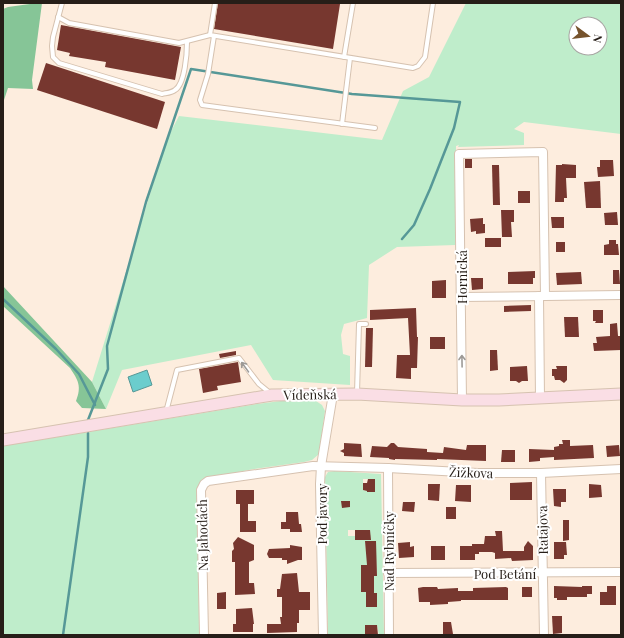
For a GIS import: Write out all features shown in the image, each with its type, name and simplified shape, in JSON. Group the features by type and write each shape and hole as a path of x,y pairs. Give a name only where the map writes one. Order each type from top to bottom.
{"main road":[{"name":"Vídeňská","path":"3,440 272,395 357,394 462,400 499,400 621,394"}],"street":[{"name":"Hornická","path":"462,400 459,154 543,152 542,296"},
{"path":"461,297 621,295"},
{"path":"540,398 542,296"},
{"name":"Pod javory","path":"322,635 320,484 321,466 333,394"},
{"name":"Na Jahodách","path":"204,635 201,490 204,484 208,481 304,466 321,466"},
{"name":"Žižkova","path":"321,466 478,473 541,473 621,468"},
{"name":"Nad Rybníčky","path":"388,468 389,635"},
{"name":"Ratajova","path":"541,473 544,635"},
{"name":"Pod Betání","path":"388,573 621,572"}],"lane":[{"path":"62,3 52,46 53,57 58,63 162,94 176,90 181,80 185,66 187,42"},
{"path":"215,3 208,72 200,100 202,105 375,128"},
{"path":"344,57 353,3"},
{"path":"58,17 69,23 180,43 212,35 413,68 418,66 425,57 433,3"},
{"path":"342,124 345,89 350,58"},
{"path":"357,394 359,324 366,324"},
{"path":"166,412 177,370 239,358 259,384 272,395"}],"green space":[{"path":"42,3 32,80 33,89 8,88 3,103 3,9"},
{"path":"466,3 621,3 621,134 524,122 514,129 524,133 524,145 456,146 455,245 397,247 369,265 367,318 344,324 341,335 343,354 350,356 350,385 273,380 251,345 122,370 106,409 92,382 167,139 179,116 382,140 403,91 429,77"},
{"path":"3,286 92,382 106,409 82,408 76,401 79,387 73,372 3,306"},
{"path":"313,399 322,405 325,411 319,454 312,460 202,479 198,488 199,635 3,635 3,446 257,404"},
{"path":"334,471 381,474 384,635 379,635 377,625 365,625 365,635 328,635 325,477 328,472","holes":["363,479 375,479 375,492 367,492 363,490","348,530 370,530 370,536 348,536","365,541 376,541 376,551 366,551","367,561 376,561 377,576 374,576 374,583 364,583 361,576 361,565 367,565","377,593 377,607 366,607 366,596"]}],"water":[{"path":"147,370 152,385 133,392 128,377"}],"building":[{"path":"218,3 340,4 333,49 214,29"},
{"path":"61,25 181,47 175,80 105,67 106,62 69,56 70,53 57,50"},
{"path":"46,63 165,102 157,129 37,90"},
{"path":"465,159 472,159 472,168 465,168"},
{"path":"600,160 613,160 614,176 598,177 597,167 600,167"},
{"path":"492,165 499,165 500,205 493,205"},
{"path":"556,165 576,165 576,178 566,178 567,198 564,198 564,202 555,202"},
{"path":"600,181 601,208 586,208 584,182"},
{"path":"518,191 530,191 530,203 518,203"},
{"path":"501,210 514,210 514,222 511,222 512,237 502,237"},
{"path":"617,212 618,225 605,225 604,213"},
{"path":"551,217 564,217 564,228 552,228"},
{"path":"483,218 485,233 476,234 476,231 471,232 470,219"},
{"path":"485,238 501,238 501,247 485,247"},
{"path":"609,240 616,240 619,255 604,255 604,245 609,244"},
{"path":"556,242 565,242 565,252 556,252"},
{"path":"613,270 619,270 620,284 613,284"},
{"path":"535,271 533,284 508,284 508,272"},
{"path":"581,272 582,284 557,285 556,273"},
{"path":"471,278 483,278 483,289 472,290"},
{"path":"446,280 446,298 432,298 432,281"},
{"path":"531,305 531,311 504,312 504,306"},
{"path":"416,308 418,337 417,368 411,368 411,379 396,378 397,355 410,355 408,318 370,320 370,310"},
{"path":"593,310 603,310 603,323 595,323 596,321 593,321"},
{"path":"564,317 578,317 579,337 565,337"},
{"path":"617,323 618,336 621,336 621,350 594,351 593,343 597,343 596,337 610,336 610,324"},
{"path":"366,328 373,328 372,367 365,367"},
{"path":"430,337 445,337 445,349 430,349"},
{"path":"490,350 497,350 498,370 490,371"},
{"path":"236,351 236,355 220,358 219,354"},
{"path":"238,362 241,382 217,386 218,390 203,393 199,369"},
{"path":"527,366 528,381 522,381 519,383 516,381 510,381 510,367"},
{"path":"556,366 567,366 567,380 564,383 560,380 555,380 554,376 552,376 552,369 557,369"},
{"path":"562,440 570,440 570,446 593,445 594,458 554,460 554,457 540,458 540,461 529,462 529,449 554,450 554,447 559,446 559,444 563,444"},
{"path":"344,443 361,444 362,457 344,456 344,453 340,451 344,449"},
{"path":"391,443 394,443 398,447 427,449 427,452 443,453 444,447 466,450 467,445 486,445 486,461 437,459 395,460 389,458 370,457 372,446 387,447"},
{"path":"619,445 620,456 607,457 606,446"},
{"path":"502,450 515,450 515,462 501,462"},
{"path":"368,479 375,479 375,492 367,492 363,490 363,483 367,483"},
{"path":"532,482 532,500 510,500 510,483"},
{"path":"428,484 440,484 439,501 428,500"},
{"path":"589,484 601,485 602,497 589,498"},
{"path":"456,485 471,485 471,502 455,501"},
{"path":"553,489 566,489 566,502 561,502 561,507 554,506"},
{"path":"236,490 254,490 254,504 248,504 248,521 256,521 256,532 240,532 240,504 236,504"},
{"path":"341,501 350,501 350,507 342,508"},
{"path":"403,502 415,502 414,512 402,511"},
{"path":"446,507 456,507 456,519 446,519"},
{"path":"286,512 298,512 299,524 301,524 302,532 290,532 290,529 281,529 281,522 286,522"},
{"path":"563,520 569,520 569,540 563,541"},
{"path":"355,530 370,530 371,540 355,540"},
{"path":"495,531 502,531 503,551 524,551 524,547 528,541 533,546 533,560 512,561 511,558 495,559 495,553 479,552 479,554 475,554 475,560 460,560 460,546 484,544 485,536 496,536"},
{"path":"238,537 254,545 254,560 249,562 249,583 254,583 255,594 235,595 235,562 232,562 232,551 234,549 233,543"},
{"path":"365,541 376,541 377,576 374,576 374,593 377,593 377,607 366,607 366,592 361,592 361,565 367,565"},
{"path":"410,542 410,547 414,546 414,557 399,558 398,543"},
{"path":"554,542 566,542 567,555 564,555 564,559 554,559"},
{"path":"290,545 302,547 302,560 287,564 287,560 282,560 282,558 269,558 267,554 269,549 290,548"},
{"path":"431,546 445,546 445,560 431,560"},
{"path":"297,573 299,592 310,592 310,610 299,610 297,632 267,633 267,624 281,624 280,617 282,617 282,597 277,597 277,589 280,589 282,574"},
{"path":"554,586 592,586 592,594 587,594 587,597 567,597 567,600 557,600 557,598 554,598"},
{"path":"607,586 616,586 616,605 600,605 600,592 607,592"},
{"path":"437,587 438,589 458,588 458,591 473,591 473,588 506,587 508,588 508,600 461,600 448,602 448,604 430,605 430,602 419,602 418,588"},
{"path":"522,587 532,587 532,597 522,597"},
{"path":"226,592 226,609 217,609 217,593"},
{"path":"252,608 254,624 253,632 233,632 233,624 236,624 236,609"},
{"path":"552,616 562,616 562,633 553,634"},
{"path":"443,622 451,622 453,634 443,634"},
{"path":"365,625 377,625 378,635 365,635"}],"waterway":[{"path":"88,420 108,369 107,346 146,202 191,69 352,94 460,102 454,128 430,189 414,225 402,239"},
{"path":"3,299 56,349 79,374 95,405"},
{"path":"63,635 88,457 88,433"}]}
